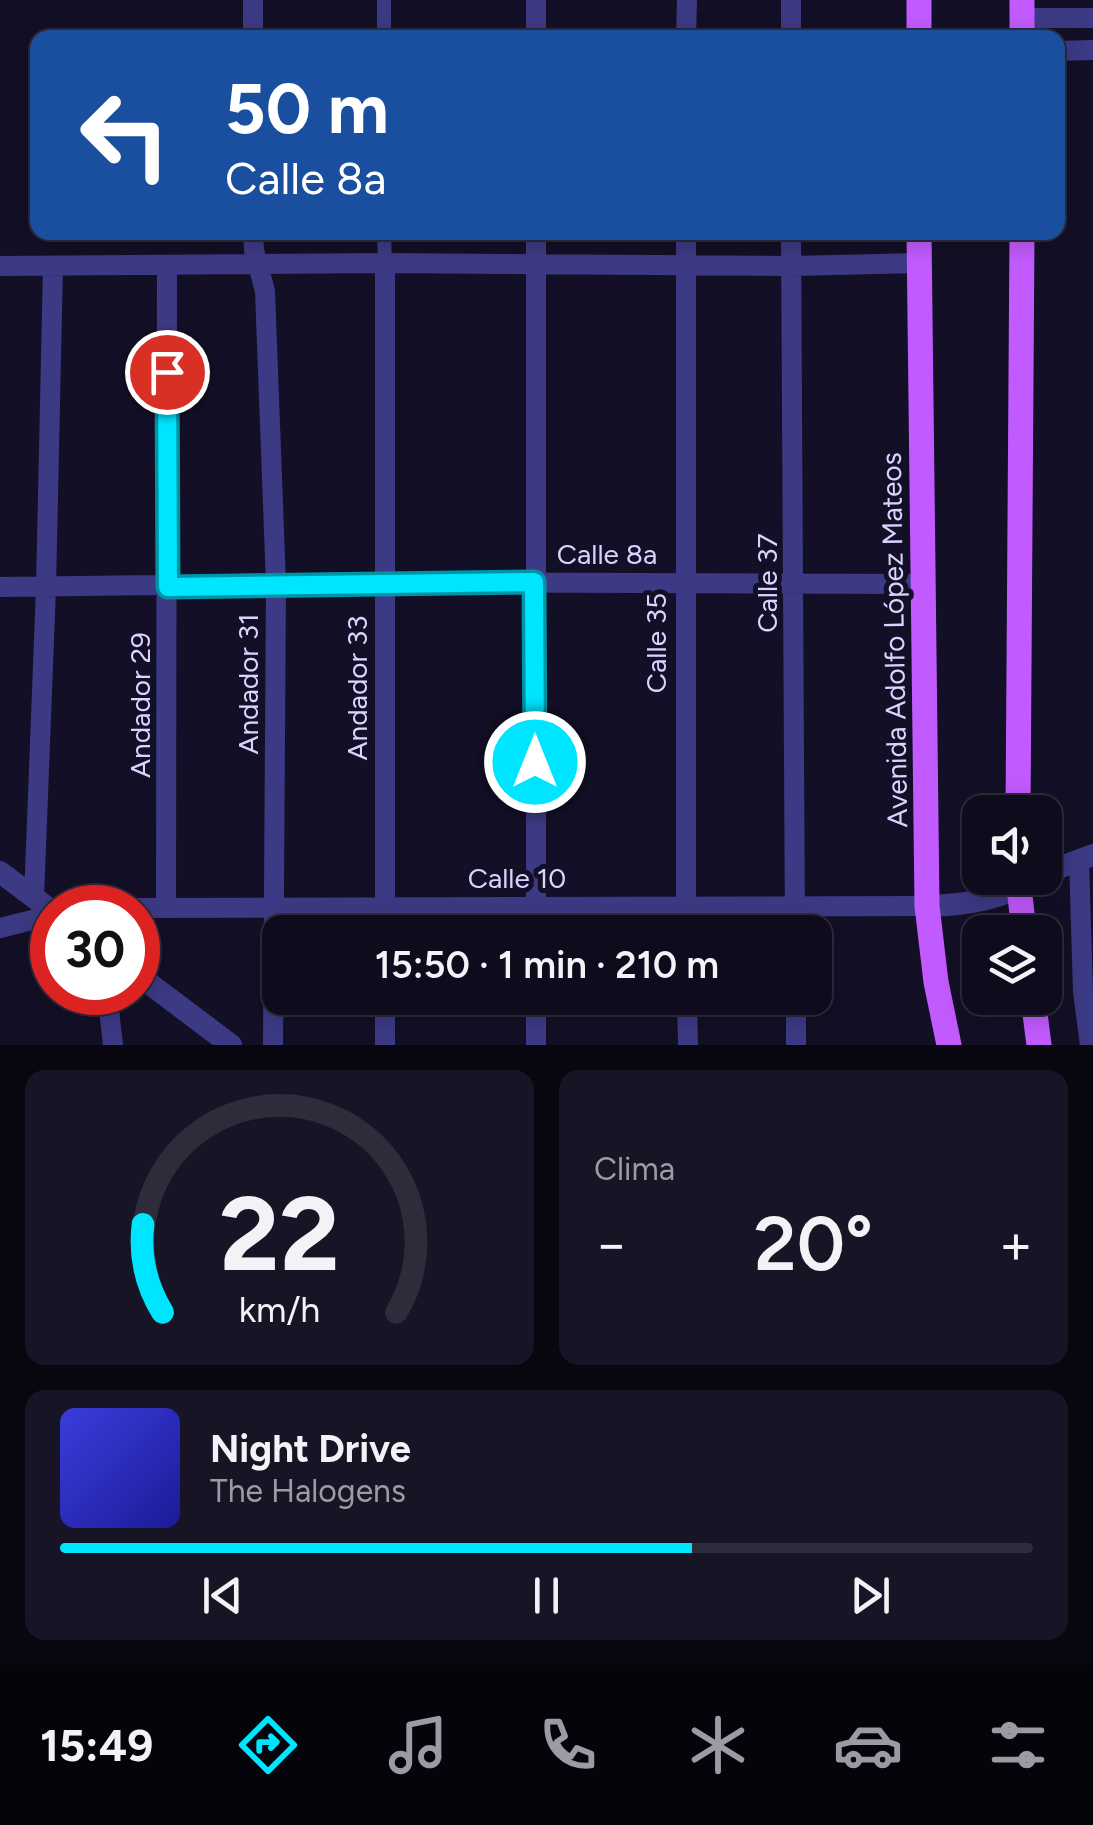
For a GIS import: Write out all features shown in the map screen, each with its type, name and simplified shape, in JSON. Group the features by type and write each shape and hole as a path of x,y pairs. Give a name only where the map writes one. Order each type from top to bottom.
{"main road":[{"path":"919,0 919,30"},
{"name":"Avenida Adolfo López Mateos","path":"919,240 928,906 948,1045"},
{"path":"1018,795 1022,240"},
{"path":"1035,1015 1039,1045"}],"street":[{"path":"252,0 252,30"},
{"path":"384,0 384,30"},
{"path":"536,0 536,30"},
{"path":"686,0 686,30"},
{"path":"790,0 791,30"},
{"path":"1022,18 1093,18"},
{"path":"1065,50 1093,50"},
{"name":"Andador 31","path":"253,240 265,291 276,584 273,1045"},
{"path":"384,240 384,263"},
{"path":"536,240 536,915"},
{"name":"Calle 35","path":"686,240 686,915"},
{"name":"Calle 37","path":"791,240 795,915"},
{"path":"0,266 791,266 919,262"},
{"name":"Andador 33","path":"384,263 385,915"},
{"name":"Andador 29","path":"166,906 167,265"},
{"path":"46,885 46,588 53,266"},
{"name":"Calle 8a","path":"0,587 385,582 795,583"},
{"path":"795,583 923,584"},
{"path":"1062,867 1086,857 1083,992 1090,1045"},
{"path":"0,872 30,895"},
{"path":"928,906 982,902 997,895"},
{"name":"Calle 10","path":"160,906 928,906"},
{"path":"0,928 30,915"},
{"path":"160,991 232,1045"},
{"path":"110,1015 113,1045"},
{"path":"385,1015 385,1045"},
{"path":"536,1015 536,1045"},
{"path":"688,1015 688,1045"},
{"path":"796,1015 796,1045"}],"route":[{"path":"167,372 168,587 534,582 535,762"}]}
